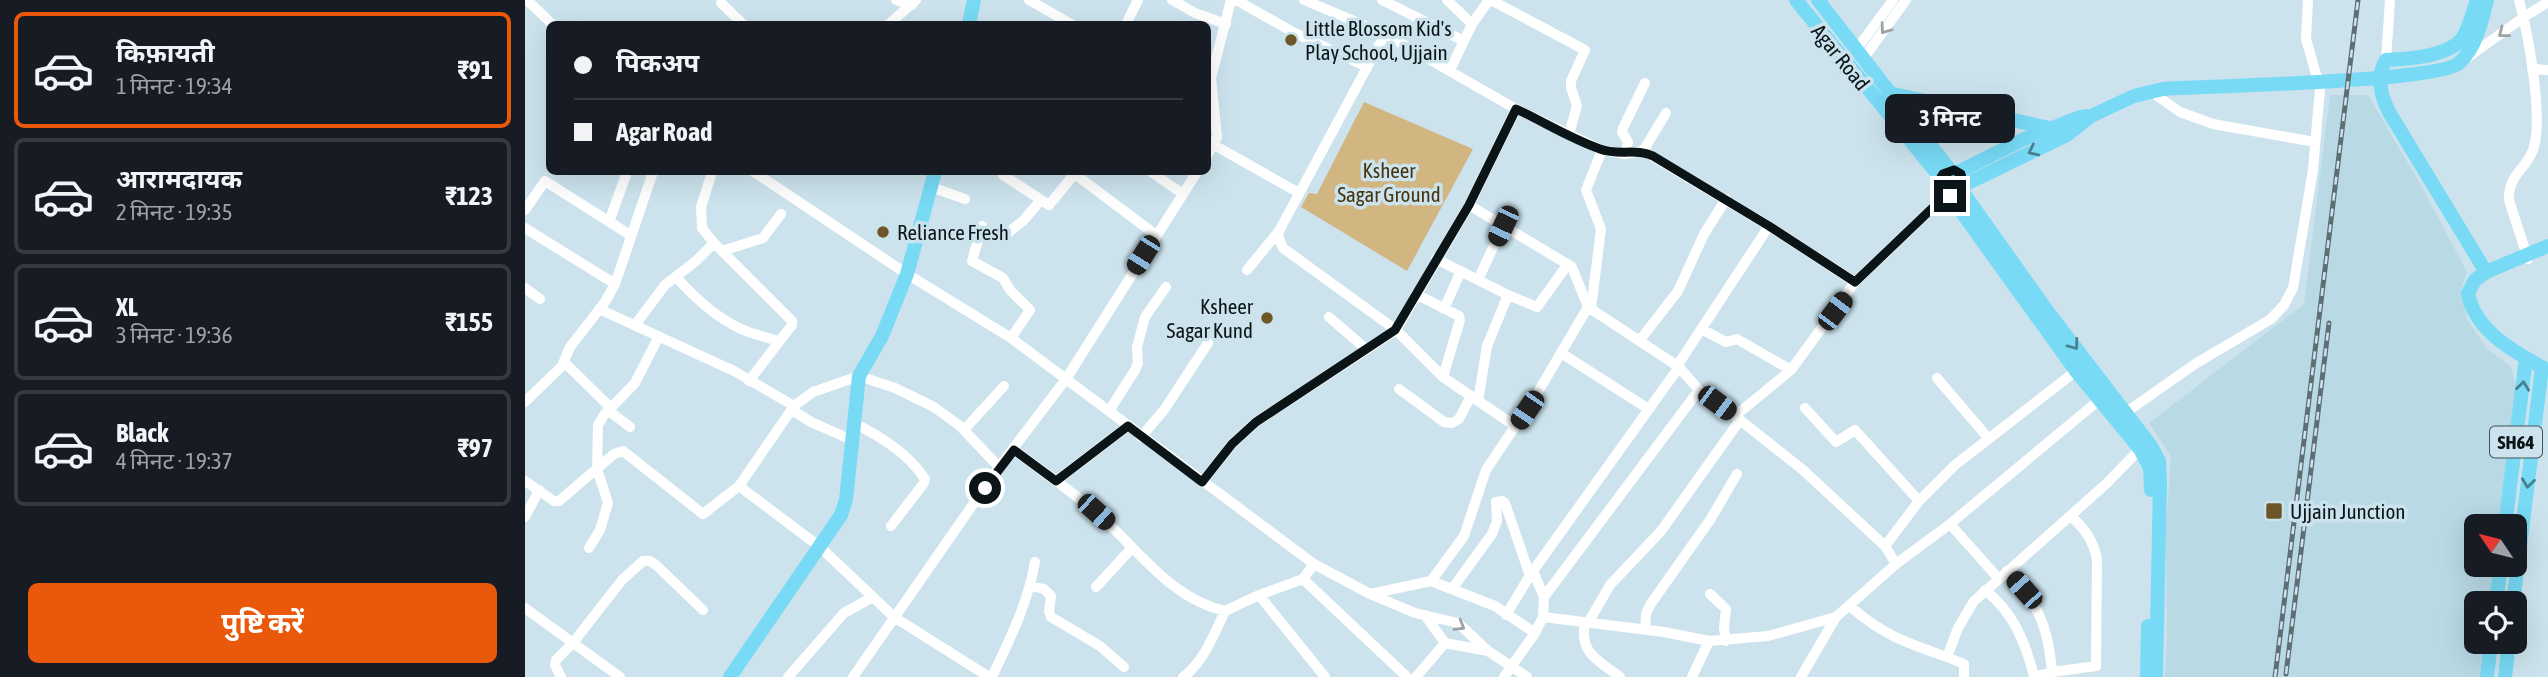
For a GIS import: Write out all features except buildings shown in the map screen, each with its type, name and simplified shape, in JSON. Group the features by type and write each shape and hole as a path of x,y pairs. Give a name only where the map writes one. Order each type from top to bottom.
{"main road":[{"path":"970,21 974,0"},
{"name":"Agar Road","path":"1796,0 1953,184"},
{"path":"1818,0 2048,312 2150,468 2149,676"},
{"path":"2477,0 2465,34 2450,48 2386,60 2381,67 2384,103 2486,272 2525,258 2548,246"},
{"path":"1953,184 2067,135 2091,116 2150,91 2377,78 2438,71 2458,64 2470,48 2482,22 2487,0"},
{"path":"1889,93 2049,128"},
{"path":"1953,184 2049,128 2091,116"},
{"path":"730,677 841,515 846,500 859,376 882,336 907,274 934,175"},
{"path":"1953,184 2076,372 2125,413 2151,446 2160,468 2149,676"},
{"path":"2525,258 2548,255"},
{"name":"SH64","path":"2486,272 2470,286 2469,302 2489,330 2526,358 2545,368 2516,591"},
{"name":"SH64","path":"2507,514 2526,358"},
{"path":"2487,677 2490,654"},
{"path":"2505,677 2508,654"}],"street":[{"path":"527,0 549,21"},
{"path":"896,0 914,3"},
{"path":"1029,0 1066,21"},
{"path":"1133,21 1138,0"},
{"path":"1172,0 1195,13 1226,24"},
{"path":"1211,70 1234,0 1367,67"},
{"path":"1304,0 1385,34 1516,109 1602,150 1625,154 1643,151 1769,226 1855,282"},
{"path":"1383,0 1464,41"},
{"path":"1447,0 1472,24"},
{"path":"1451,70 1472,24 1490,0 1585,50 1571,81 1577,106 1569,134"},
{"path":"1860,54 1893,0"},
{"path":"1860,54 1906,0"},
{"path":"2125,413 2195,364 2271,319 2284,305 2293,288 2313,170 2320,88 2306,39 2308,0"},
{"path":"2386,60 2390,0"},
{"path":"2519,0 2532,69 2536,130 2534,147 2529,158 2511,181 2509,200 2525,258"},
{"path":"2458,64 2548,2"},
{"path":"721,3 740,21"},
{"path":"893,21 914,3"},
{"path":"1247,270 1279,231 1385,34"},
{"path":"2532,69 2548,70"},
{"path":"1625,154 1628,142 1622,132 1623,128 1645,83"},
{"path":"2150,91 2180,112 2213,124 2315,142"},
{"path":"1211,108 1213,138 1299,192"},
{"path":"1202,482 1232,444 1256,422 1395,330 1469,205 1516,109"},
{"path":"1643,151 1666,113"},
{"path":"1431,581 1465,536 1486,470 1589,308 1601,229 1586,190 1602,150"},
{"path":"609,222 626,175"},
{"path":"525,402 555,375 570,347 615,285 652,175"},
{"path":"711,175 701,207 702,228 792,321 792,325 749,381"},
{"path":"758,175 907,274 1011,338 1314,565 1370,594 1425,615 1458,623 1488,650 1527,677"},
{"path":"1003,175 1046,205 1051,204 1072,175"},
{"path":"1078,175 1156,235"},
{"path":"1155,175 1183,194"},
{"path":"853,677 999,467 1066,379 1195,175"},
{"path":"525,210 548,176 630,235"},
{"path":"1616,676 1587,651 1584,642 1587,623 1610,584 1661,531 1737,418 1791,370 1855,282 1953,184"},
{"path":"931,187 965,199"},
{"path":"1640,340 1678,291 1705,234 1726,200"},
{"path":"1009,232 1023,221 1040,201"},
{"path":"1469,205 1572,267 1589,308 1678,366 1699,390 1803,470 1885,546 1896,564"},
{"path":"635,326 665,285 676,276 718,247 764,238 781,214"},
{"path":"982,226 972,261 1003,278 1010,290 1030,310 1011,338"},
{"path":"1478,280 1503,226"},
{"path":"1506,615 1531,574 1678,366 1769,226"},
{"path":"525,228 615,285"},
{"path":"1279,231 1278,236 1283,248 1395,330 1443,377 1515,426"},
{"path":"1436,259 1537,307 1568,264"},
{"path":"1444,309 1461,271"},
{"path":"676,276 696,299 729,323 778,341"},
{"path":"1109,411 1135,370 1138,363 1137,347 1145,317 1166,286"},
{"path":"525,288 540,299"},
{"path":"1416,294 1459,316 1443,377"},
{"path":"1399,389 1444,422 1452,423 1459,419 1474,399 1487,346 1508,295"},
{"path":"599,309 749,381 811,422 852,440"},
{"path":"1329,317 1366,349"},
{"path":"1701,329 1726,342 1737,339 1791,370"},
{"path":"589,548 600,530 608,503 597,469 598,425 635,383 659,336"},
{"path":"1141,436 1164,410 1208,343"},
{"path":"1562,353 1647,408"},
{"path":"564,362 630,427"},
{"path":"1885,546 1919,502 1955,466 2076,372"},
{"path":"525,481 554,501 559,501 614,454 623,451 703,514 739,486 793,408 813,392 859,376 895,388 935,407 964,430 999,467"},
{"path":"1937,378 1989,439"},
{"path":"964,430 1004,386"},
{"path":"1544,597 1699,390"},
{"path":"1801,677 1836,618 1896,564 1950,524 2104,395"},
{"path":"1805,408 1836,442 1855,429 1919,502"},
{"path":"854,423 878,435 901,452 919,469 925,479 924,484 891,526"},
{"path":"1056,481 1128,426"},
{"path":"1947,657 1958,628 1974,601 2071,516 2140,449"},
{"path":"1014,450 1116,530 1131,549 1195,601 1225,611"},
{"path":"1645,630 1646,614 1650,605 1710,520 1737,474"},
{"path":"739,486 820,547 894,617 990,677 1022,613 1035,562"},
{"path":"525,517 539,491"},
{"path":"1452,589 1495,528 1496,502 1504,502 1531,574 1544,597 1543,617 1504,677"},
{"path":"1985,590 1999,601 2012,618 2024,641 2034,676 2096,666 2097,559 2093,542 2085,529 2071,516"},
{"path":"1950,524 2003,575 2024,590 2041,617 2050,643 2052,672"},
{"path":"1096,587 1131,549"},
{"path":"561,677 554,663 622,580 646,560 656,565 703,610"},
{"path":"1183,677 1192,671 1208,647 1225,611 1303,579 1314,565"},
{"path":"1303,579 1407,677"},
{"path":"1370,594 1431,581 1495,606 1535,633"},
{"path":"1031,586 1044,589 1051,596 1051,617 1100,646 1124,667"},
{"path":"1710,594 1726,609 1726,641"},
{"path":"1259,595 1325,677"},
{"path":"788,677 844,613 873,597"},
{"path":"1850,606 1890,636 1964,664 1964,677"},
{"path":"525,608 619,677"},
{"path":"1425,615 1445,643 1488,650"},
{"path":"1543,617 1709,641 1767,636 1836,618"},
{"path":"1692,677 1709,641"},
{"path":"1416,677 1445,643"}],"shaded area":[{"path":"2330,95 2368,95 2467,272 2461,288 2467,319 2487,349 2511,367 2518,392 2503,514 2464,514 2464,578 2494,578 2493,591 2464,591 2464,654 2485,654 2482,677 2165,677 2166,530 2171,456 2149,423 2304,304"}],"green space":[{"name":"Ksheer Sagar Ground","path":"1364,102 1473,149 1407,271 1301,207 1309,193 1317,194"}],"railway":[{"path":"2275,677 2358,0"},
{"path":"2286,674 2329,323"}],"place":[{"name":"Little Blossom Kid's Play School, Ujjain","path":"1291,40"},
{"name":"Reliance Fresh","path":"883,232"},
{"name":"Ksheer Sagar Kund","path":"1267,318"},
{"name":"Ujjain Junction","path":"2274,511"}],"route":[{"path":"985,488 1014,450 1056,481 1128,426 1202,482 1232,444 1256,422 1395,330 1469,205 1516,109 1602,150 1625,154 1643,151 1653,156 1855,282 1946,195 1940,189 1940,177 1954,170 1964,178 1964,187 1958,194 1950,196"}]}
